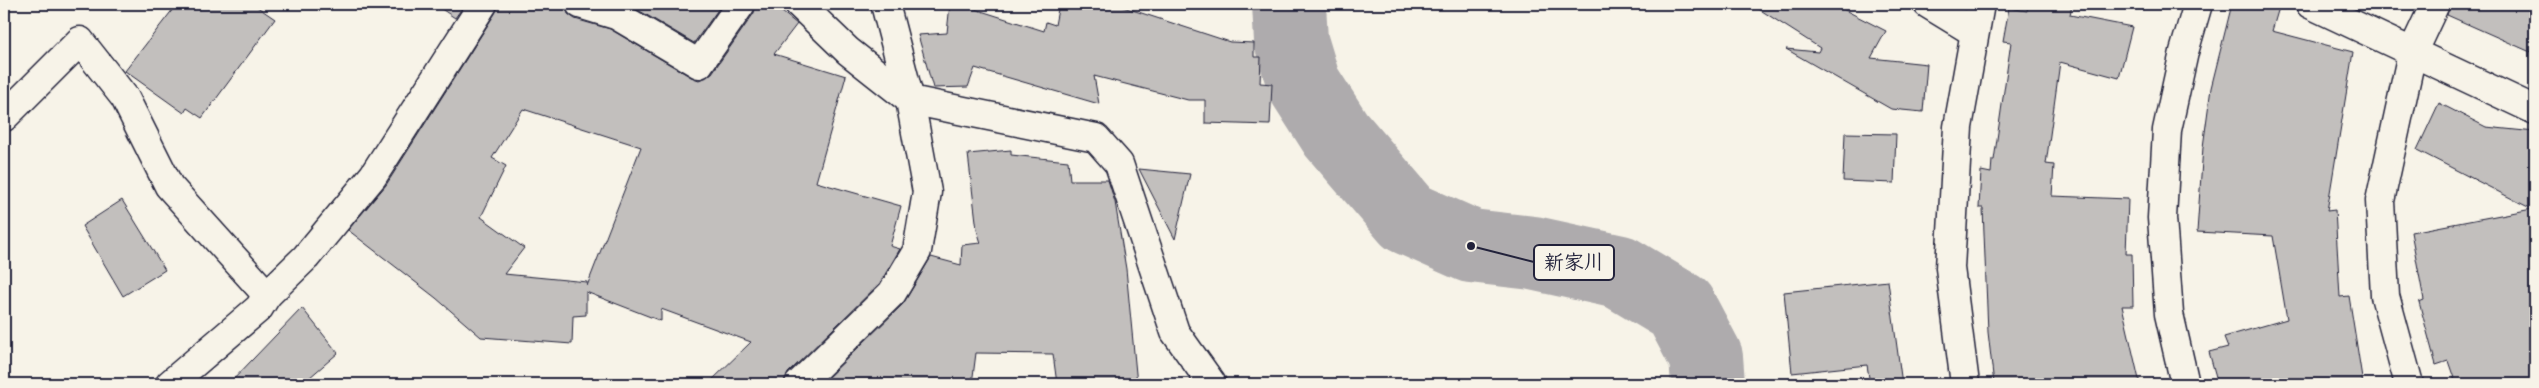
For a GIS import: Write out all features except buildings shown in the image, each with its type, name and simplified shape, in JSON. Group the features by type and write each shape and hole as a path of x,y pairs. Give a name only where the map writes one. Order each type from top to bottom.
{"street":[{"path":"170,384 259,308 267,295 306,258 373,176 483,4"},
{"path":"580,4 616,15 699,64 741,4"},
{"path":"799,4 848,52 910,100 1096,138 1119,164 1175,332 1212,384"},
{"path":"799,384 892,293 917,251 927,192 910,100 885,4"},
{"path":"1928,4 1974,32"},
{"path":"1965,384 1950,268 1958,127 1980,4"},
{"path":"2185,384 2169,314 2162,218 2167,130 2184,52 2198,4"},
{"path":"2310,4 2535,110"},
{"path":"2409,384 2385,296 2380,201 2412,53 2435,4"},
{"path":"4,117 80,41 125,98 169,186 267,295"}],"waterway":[{"path":"1289,4 1291,41 1304,84 1336,134 1408,218 1471,246 1533,253 1620,272 1680,308 1706,357 1708,384"}],"place":[{"name":"新家川","path":"1471,246"}]}
